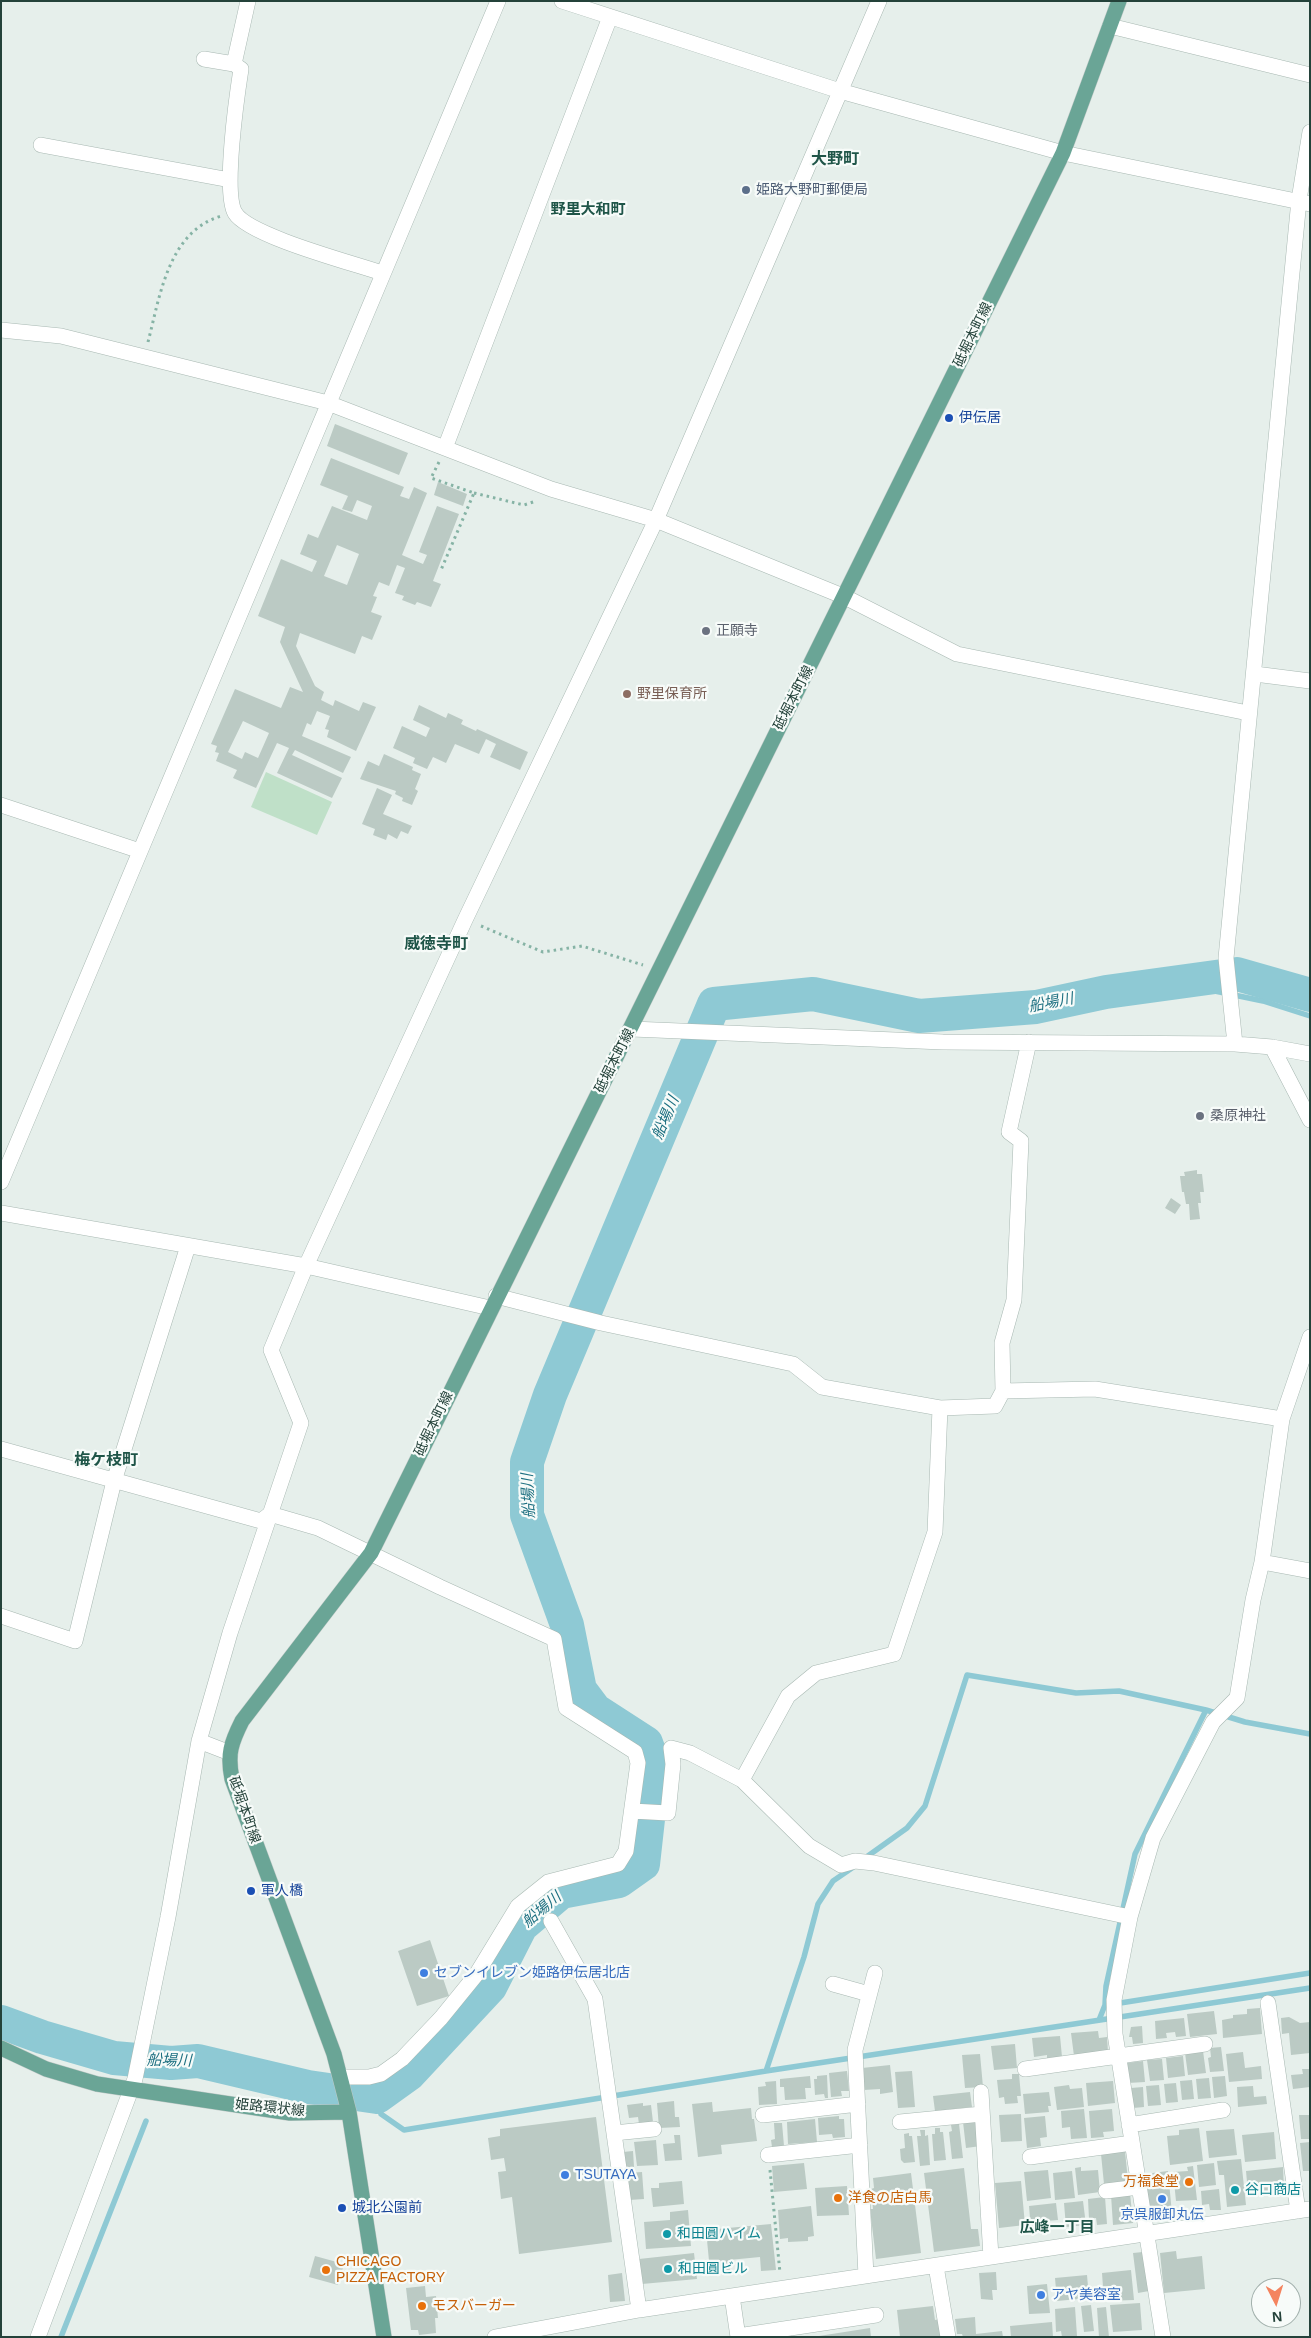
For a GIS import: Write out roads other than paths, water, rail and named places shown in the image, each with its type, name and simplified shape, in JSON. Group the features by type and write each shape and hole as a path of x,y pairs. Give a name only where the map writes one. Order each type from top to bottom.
{"main road":[{"name":"砥堀本町線","path":"348,2109 334,2054 232,1779 231,1744 242,1721 371,1553 493,1302 632,1029 658,970 845,597 1063,152 1119,1"},
{"name":"姫路環状線","path":"1,2048 46,2069 96,2084 133,2084 290,2113 348,2109"},
{"path":"348,2109 384,2337"}],"street":[{"path":"234,64 248,1"},
{"path":"1,1182 498,1"},
{"path":"562,1 840,92 1063,152 1304,202"},
{"path":"38,2337 133,2084 143,2046 199,1742 230,1633 301,1423 271,1350 306,1266 465,920 656,520 879,1"},
{"path":"446,448 610,17"},
{"path":"1110,26 1310,75"},
{"path":"204,59 234,64 241,69 235,107 230,180 234,212 248,225 279,239 382,273"},
{"path":"1235,1044 1226,958 1248,713 1255,674 1310,132"},
{"path":"42,145 230,180"},
{"path":"1,330 61,336 328,403 551,489 656,520 845,597 957,654 1248,713"},
{"path":"1255,674 1310,681"},
{"path":"1,805 140,851"},
{"path":"632,1029 943,1042 1235,1044 1272,1047 1310,1054"},
{"path":"1,1213 306,1266 574,1316 793,1364 822,1387 940,1408 995,1406 1004,1391 1002,1344 1014,1300 1021,1141 1009,1132 1029,1042"},
{"path":"1272,1047 1310,1120"},
{"path":"1,1616 75,1641 114,1481 188,1246"},
{"path":"1163,2337 1118,2056 1114,2000 1130,1917 1153,1838 1213,1722 1237,1698 1253,1600 1262,1562 1282,1418 1310,1337"},
{"path":"1004,1391 1095,1389 1282,1418"},
{"path":"742,1780 788,1696 816,1673 894,1654 935,1532 940,1408"},
{"path":"1,1449 261,1522 270,1514"},
{"path":"270,1514 318,1528 554,1639 566,1708 635,1752 638,1763 626,1851 618,1864 548,1882 518,1906 476,1974 441,2018 402,2059 381,2074 341,2080"},
{"path":"1262,1562 1310,1571"},
{"path":"199,1742 230,1753"},
{"path":"632,1811 668,1813 673,1764 671,1748 690,1752 742,1780 809,1846 841,1865 855,1861 874,1863 1130,1917"},
{"path":"551,1920 596,1999 639,2310"},
{"path":"866,2276 855,2050 875,1973"},
{"path":"832,1984 869,1994"},
{"path":"495,2337 639,2310 1304,2210 1268,2003"},
{"path":"1025,2069 1205,2044"},
{"path":"981,2092 991,2258"},
{"path":"763,2115 858,2104"},
{"path":"1129,2125 1224,2110"},
{"path":"900,2122 982,2114"},
{"path":"614,2133 654,2129"},
{"path":"1030,2157 1132,2143"},
{"path":"768,2155 860,2145"},
{"path":"1106,2191 1139,2187"},
{"path":"936,2266 948,2337"},
{"path":"732,2296 738,2337 876,2315"}],"waterway":[{"name":"船場川","path":"1,2022 42,2037 114,2058 171,2063 198,2061 308,2087 377,2097 409,2074 490,1987 521,1926 561,1892 619,1881 643,1864 654,1765 646,1743 595,1710 580,1690 567,1625 527,1515 527,1462 550,1395 714,1004 813,994 919,1016 1036,1007 1106,992 1237,974 1310,995"},
{"path":"1106,992 1166,995 1210,990 1263,1001 1310,1016"},
{"path":"865,1858 907,1828 925,1806 967,1675 1076,1693 1119,1691 1206,1710"},
{"path":"1099,2020 1105,2005 1106,1986 1135,1854 1206,1710 1245,1722 1310,1734"},
{"path":"766,2071 804,1957 818,1904 833,1881 852,1868"},
{"path":"1114,2004 1310,1973"},
{"path":"377,2097 381,2114 404,2130 766,2071 1310,1988"},
{"path":"61,2337 146,2121"}],"place":[{"name":"姫路大野町郵便局","path":"746,190"},
{"name":"伊伝居","path":"949,418"},
{"name":"正願寺","path":"706,631"},
{"name":"野里保育所","path":"627,694"},
{"name":"桑原神社","path":"1200,1116"},
{"name":"軍人橋","path":"251,1891"},
{"name":"セブンイレブン姫路伊伝居北店","path":"424,1973"},
{"name":"TSUTAYA","path":"565,2175"},
{"name":"万福食堂","path":"1189,2182"},
{"name":"谷口商店","path":"1235,2190"},
{"name":"洋食の店白馬","path":"838,2198"},
{"name":"京呉服卸丸伝","path":"1162,2199"},
{"name":"城北公園前","path":"342,2208"},
{"name":"和田圓ハイム","path":"667,2234"},
{"name":"和田圓ビル","path":"668,2269"},
{"name":"CHICAGO PIZZA FACTORY","path":"326,2270"},
{"name":"アヤ美容室","path":"1041,2295"},
{"name":"モスバーガー","path":"422,2306"}],"district":[{"name":"大野町","path":"835,160"},
{"name":"野里大和町","path":"588,210"},
{"name":"威徳寺町","path":"436,945"},
{"name":"梅ケ枝町","path":"106,1461"},
{"name":"広峰一丁目","path":"1057,2228"}]}
